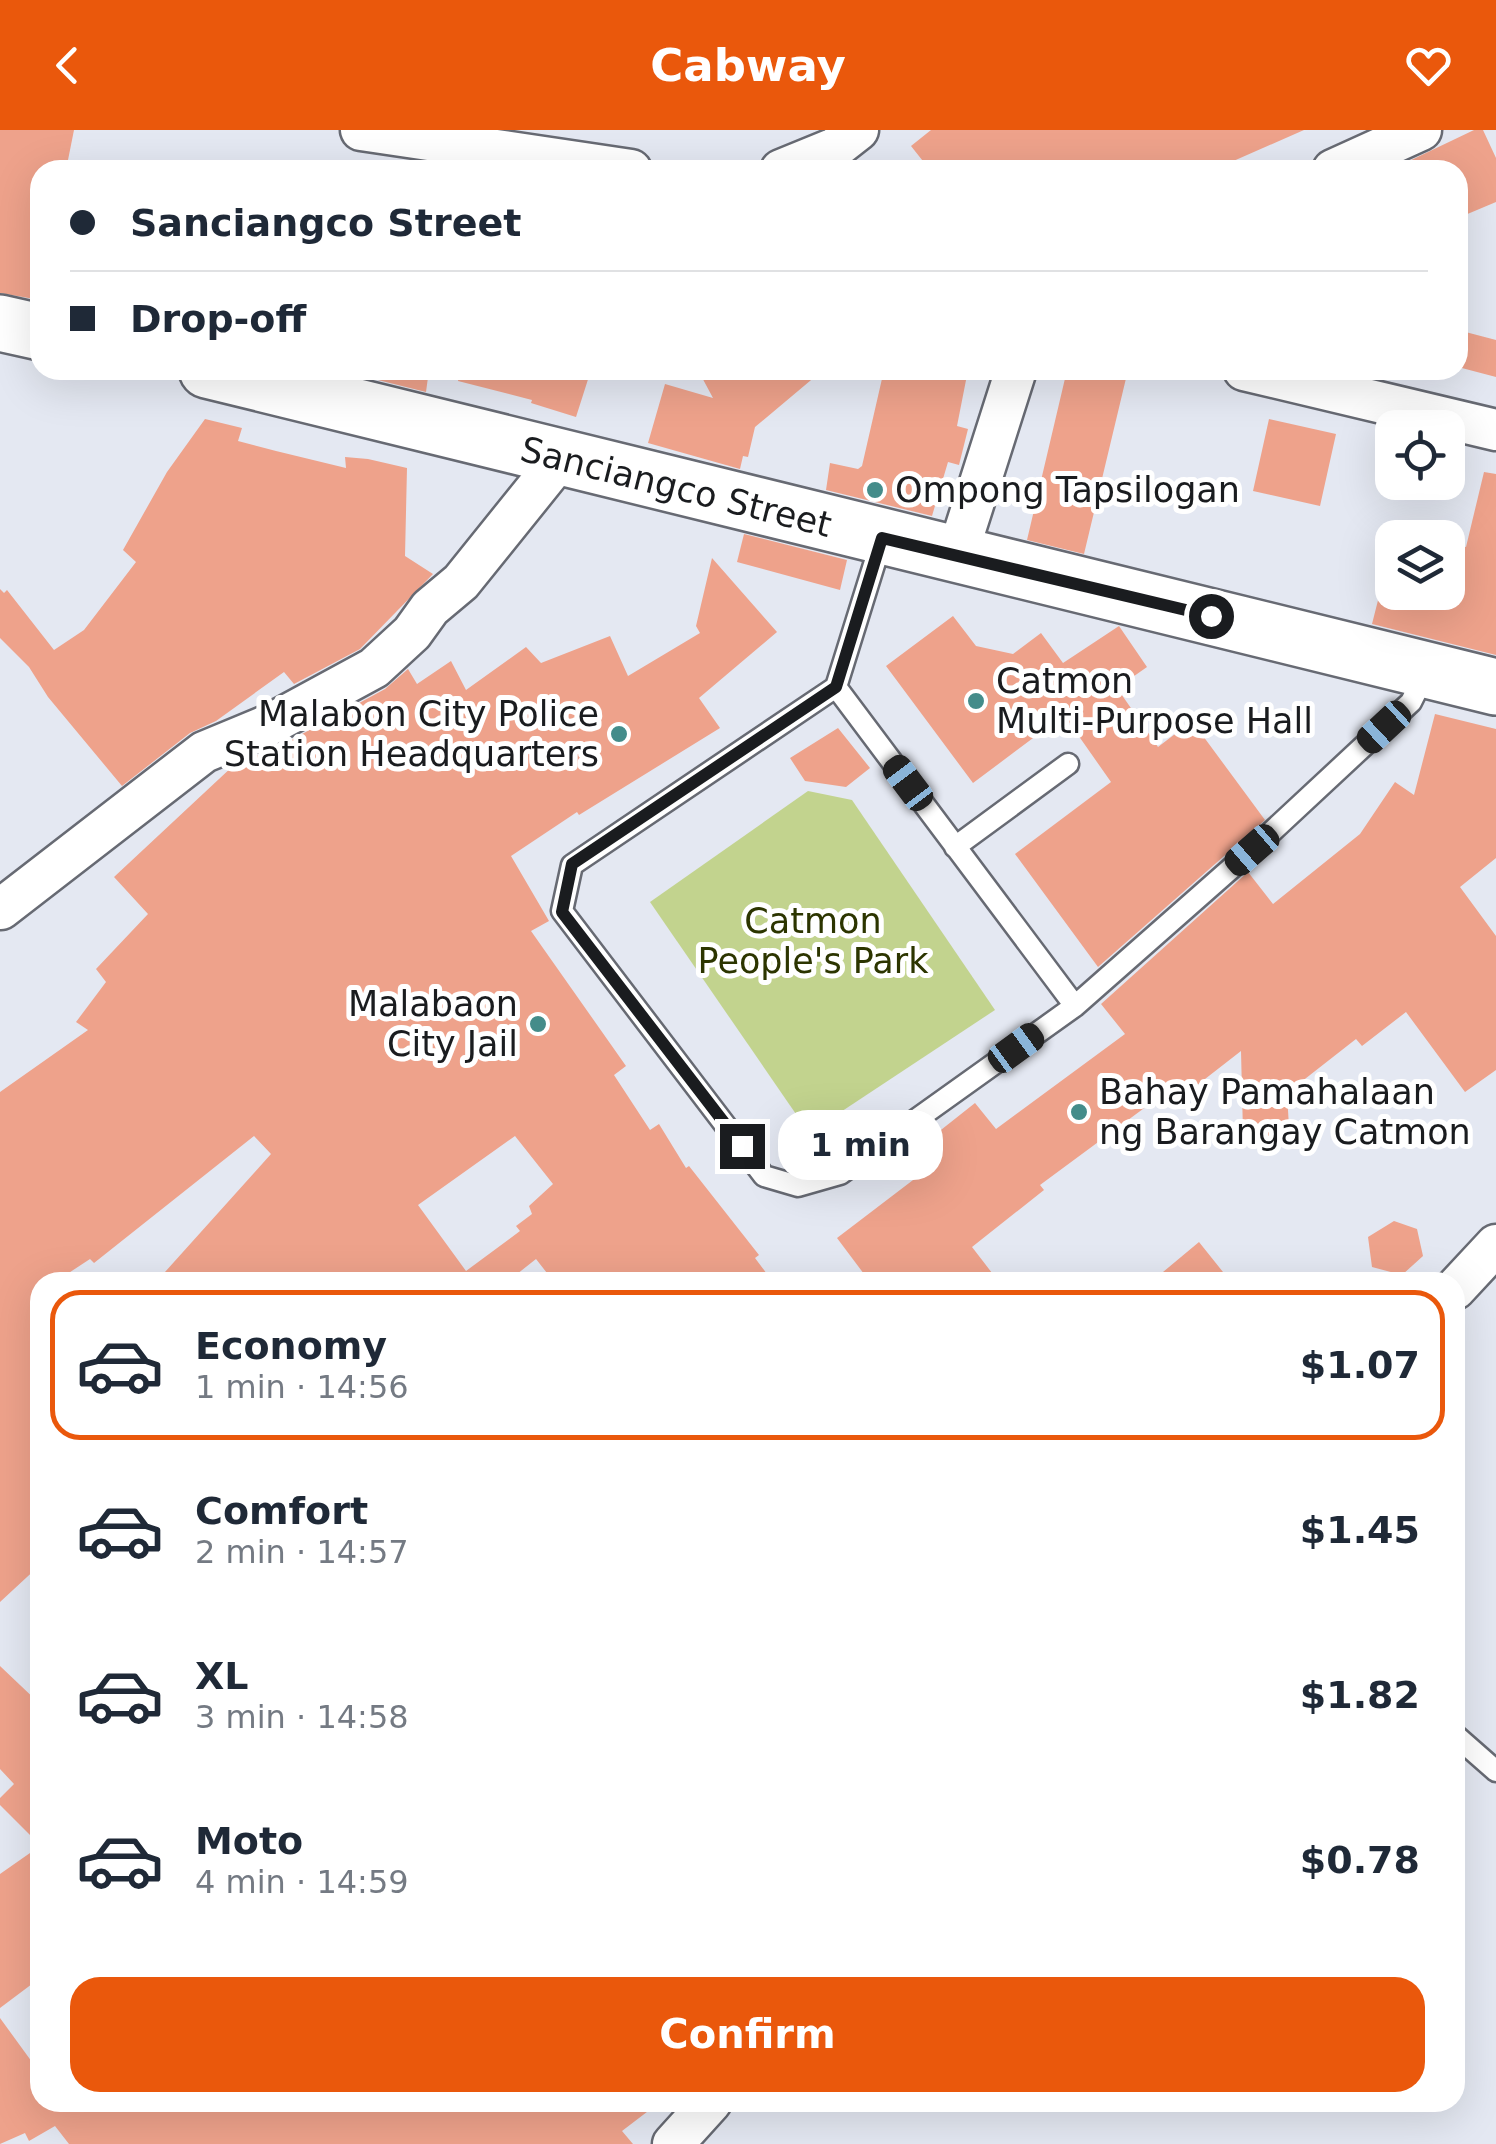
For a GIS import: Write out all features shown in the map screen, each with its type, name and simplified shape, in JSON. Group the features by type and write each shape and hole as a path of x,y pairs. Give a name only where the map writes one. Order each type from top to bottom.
{"main road":[{"path":"0,322 30,330"},
{"name":"Sanciangco Street","path":"247,380 1496,687"}],"street":[{"path":"361,130 564,160"},
{"path":"806,160 835,148 858,130"},
{"path":"1354,160 1421,130"},
{"path":"957,555 1013,380"},
{"path":"1286,380 1496,430"},
{"path":"1,909 204,752 269,725 374,668 412,633 430,608 461,582 560,459"},
{"path":"1465,1279 1496,1245"},
{"path":"673,2144 701,2112"}],"lane":[{"path":"882,538 836,687 572,864 562,912 764,1176 798,1186 840,1174 1075,1006 1252,850 1411,702 1428,669"},
{"path":"836,687 1075,1006"},
{"path":"956,846 1068,764"},
{"path":"1465,1744 1496,1771"}],"green space":[{"name":"Catmon People's Park","path":"808,791 852,800 995,1010 809,1133 650,902"}],"building":[{"path":"0,130 74,130 68,160 30,160 30,298 0,293"},
{"path":"931,130 1304,130 1236,160 922,160 911,146"},
{"path":"1474,130 1483,130 1496,158 1496,202 1468,214 1468,160 1411,160"},
{"path":"1468,333 1496,340 1496,377 1468,370"},
{"path":"378,380 428,380 426,392"},
{"path":"588,380 576,417 531,403 532,400 458,381"},
{"path":"703,380 811,380 755,427 748,457 743,456 740,469 648,443 665,384 713,398"},
{"path":"882,380 966,380 957,426 968,429 959,465 948,462 932,516 826,490 830,463 858,469 862,466"},
{"path":"1065,380 1126,380 1084,554 1027,540"},
{"path":"205,419 242,428 238,441 346,468 345,457 407,468 405,556 433,574 360,649 294,684 284,672 216,721 190,733 122,786 48,697 29,667 0,638 0,589 4,593 7,590 54,650 84,630 136,562 123,550 167,472"},
{"path":"1269,419 1336,434 1320,506 1253,491"},
{"path":"1484,472 1496,474 1496,655 1372,624 1376,610 1465,610 1466,547"},
{"path":"744,534 847,560 840,590 737,562"},
{"path":"712,558 777,632 699,698 720,728 579,815 577,812 511,856 549,921 531,931 626,1066 614,1075 650,1130 659,1124 686,1168 689,1166 759,1255 755,1258 766,1272 546,1272 536,1259 520,1272 165,1272 271,1154 254,1136 94,1263 90,1259 70,1272 30,1272 30,1574 0,1602 0,1092 88,1030 76,1022 106,982 96,969 148,914 114,877 234,765 280,746 385,689 408,669 417,684 451,661 466,690 526,647 541,663 610,636 628,676 700,633 696,626","holes":["515,1136 553,1184 529,1206 532,1214 516,1226 520,1231 466,1271 418,1205"]},
{"path":"953,616 976,646 1013,654 1041,633 1063,663 1119,626 1147,667 1117,688 1158,747 1192,721 1265,820 1098,967 1015,854 1111,782 1064,715 973,783 886,666"},
{"path":"1435,714 1496,729 1496,858 1460,887 1496,936 1496,1070 1465,1092 1406,1012 1362,1046 1356,1039 1287,1093 1289,1127 1269,1147 1243,1133 1241,1051 1178,1100 1170,1089 1040,1185 1044,1190 972,1247 991,1272 862,1272 837,1238 917,1177 903,1160 975,1103 996,1129 1125,1034 1101,1004 1248,872 1273,904 1360,834 1395,782 1414,795"},
{"path":"838,728 870,768 846,787 805,781 790,758"},
{"path":"1394,1221 1417,1229 1423,1256 1405,1272 1372,1267 1368,1237"},
{"path":"1199,1242 1223,1272 1163,1272"},
{"path":"0,1666 30,1694 30,1835 0,1805 0,1798 14,1784 0,1769"},
{"path":"30,1853 30,1986 0,2008 0,1874"},
{"path":"0,2018 30,2059 30,2112 647,2112 622,2131 633,2144 69,2144 55,2126 29,2141 25,2133 0,2144"}],"place":[{"name":"Ompong Tapsilogan","path":"875,490"},
{"name":"Catmon Multi-Purpose Hall","path":"976,701"},
{"name":"Malabon City Police Station Headquarters","path":"619,734"},
{"name":"Malabaon City Jail","path":"538,1024"},
{"name":"Bahay Pamahalaan ng Barangay Catmon","path":"1079,1112"}],"route":[{"path":"742,1146 562,912 572,864 836,687 882,538 1211,616"}]}
